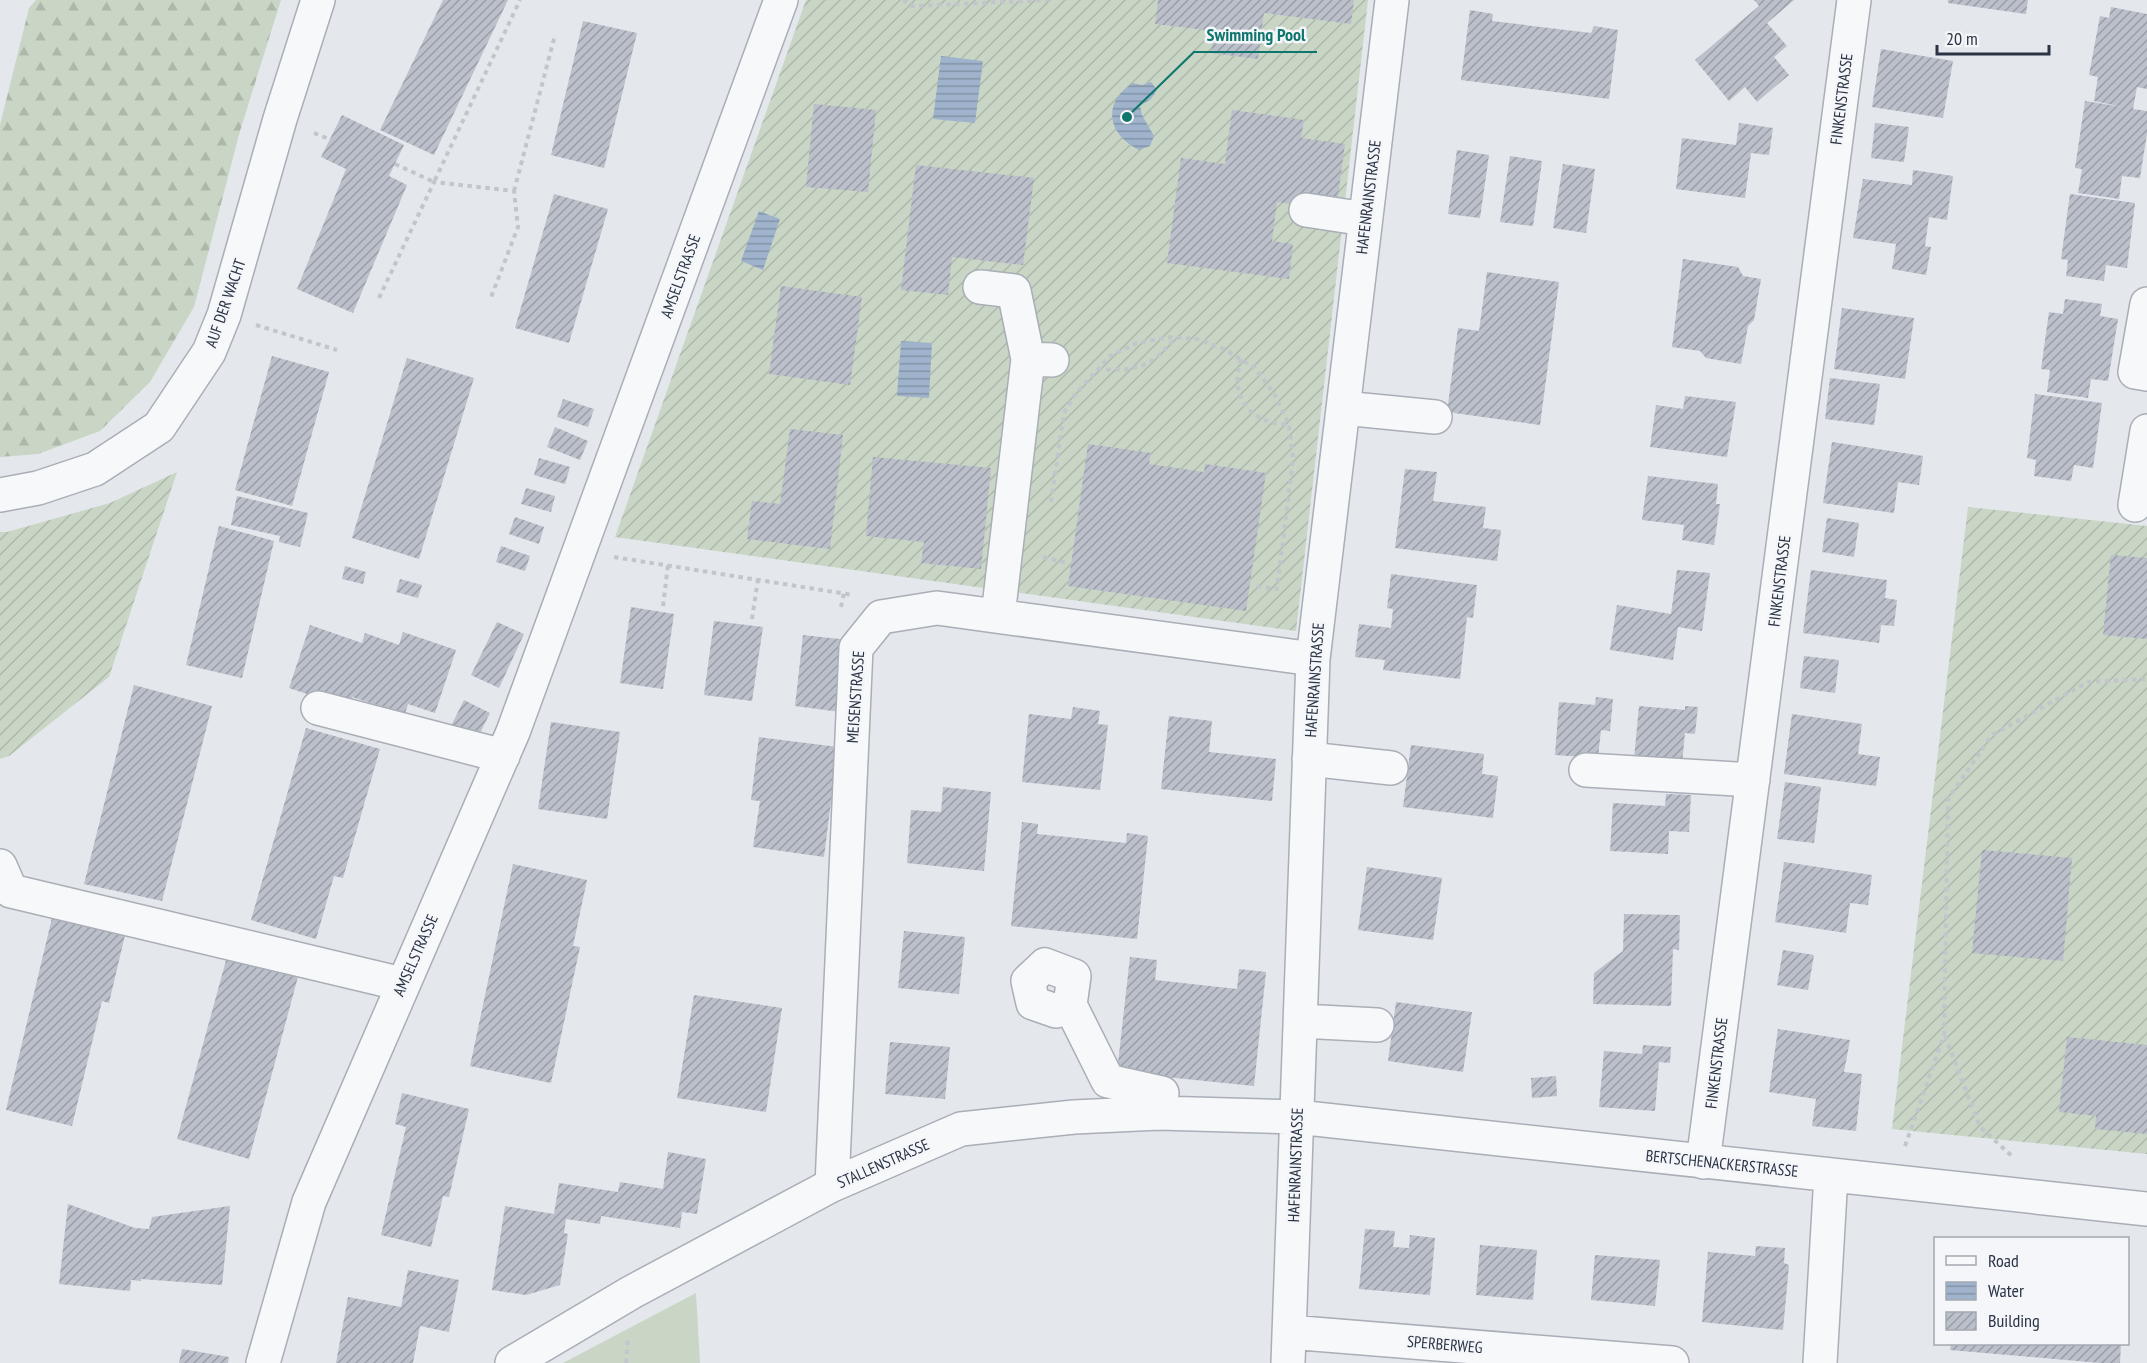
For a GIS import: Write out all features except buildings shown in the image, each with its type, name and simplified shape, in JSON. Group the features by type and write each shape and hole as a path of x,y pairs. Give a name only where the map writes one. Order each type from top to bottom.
{"street":[{"name":"AUF DER WACHT","path":"0,495 38,488 95,469 159,427 209,352 224,315 280,119 318,0"},
{"name":"AMSELSTRASSE","path":"263,1363 309,1202 503,756 781,0"},
{"name":"HAFENRAINSTRASSE","path":"1289,1347 1313,659 1392,0"},
{"name":"FINKENSTRASSE","path":"1703,1162 1854,0"},
{"path":"1306,210 1365,219"},
{"path":"980,288 1014,291 1040,360 998,616"},
{"path":"2147,304 2135,372 2147,374"},
{"path":"1343,408 1435,417"},
{"path":"2135,505 2147,431"},
{"name":"MEISENSTRASSE","path":"832,1185 856,648 881,617 937,608 1313,659"},
{"path":"318,708 503,756"},
{"path":"1309,759 1391,768"},
{"path":"1586,770 1753,780"},
{"path":"0,866 11,891 402,984"},
{"path":"1070,1005 1108,1081 1109,1115"},
{"path":"1300,1021 1377,1025"},
{"path":"1108,1081 1162,1093 1159,1113"},
{"name":"STALLENSTRASSE","path":"512,1363 632,1292 832,1185 961,1129 1109,1115 1159,1113 1297,1117"},
{"name":"BERTSCHENACKERSTRASSE","path":"1297,1117 2147,1209"},
{"path":"1820,1363 1831,1175"},
{"name":"SPERBERWEG","path":"1289,1347 1672,1363"}],"path":[{"path":"379,298 520,0"},
{"path":"903,0 912,6 1048,0"},
{"path":"490,300 518,227 514,191 555,35"},
{"path":"395,164 434,182 514,191"},
{"path":"224,315 337,350"},
{"path":"1097,369 1124,371 1146,365 1165,351 1175,337"},
{"path":"1051,503 1064,413 1074,396 1110,356 1137,343 1175,337 1197,339 1224,349 1256,368 1275,395 1289,425 1293,458 1277,589 1255,586"},
{"path":"1241,359 1238,368 1237,392 1250,413 1272,424 1289,425"},
{"path":"1044,547 1042,559 1067,563"},
{"path":"579,551 855,595"},
{"path":"663,606 668,565"},
{"path":"752,619 758,579"},
{"path":"1903,1150 1944,1035 1948,799 1992,735 2088,682 2147,679"},
{"path":"1944,1035 1980,1126 2016,1160"}],"green space":[{"path":"36,0 281,0 240,131 194,307 150,382 100,431 38,454 0,457 0,125 29,8"},
{"path":"806,0 1368,0 1296,631 615,537"},
{"path":"177,472 109,677 9,756 0,759 0,532 110,503"},
{"path":"1968,507 2147,526 2147,1154 1892,1129"},
{"path":"696,1293 700,1363 563,1363"}],"water":[{"path":"941,56 983,61 975,123 933,119"},
{"path":"1151,82 1157,90 1151,99 1140,106 1142,115 1154,136 1150,146 1139,150 1120,136 1112,118 1113,109 1116,100 1133,83 1142,85"},
{"path":"759,211 780,219 763,270 741,261"},
{"path":"901,341 932,343 929,398 897,396"}],"place":[{"name":"Swimming Pool","path":"1127,117"}]}
